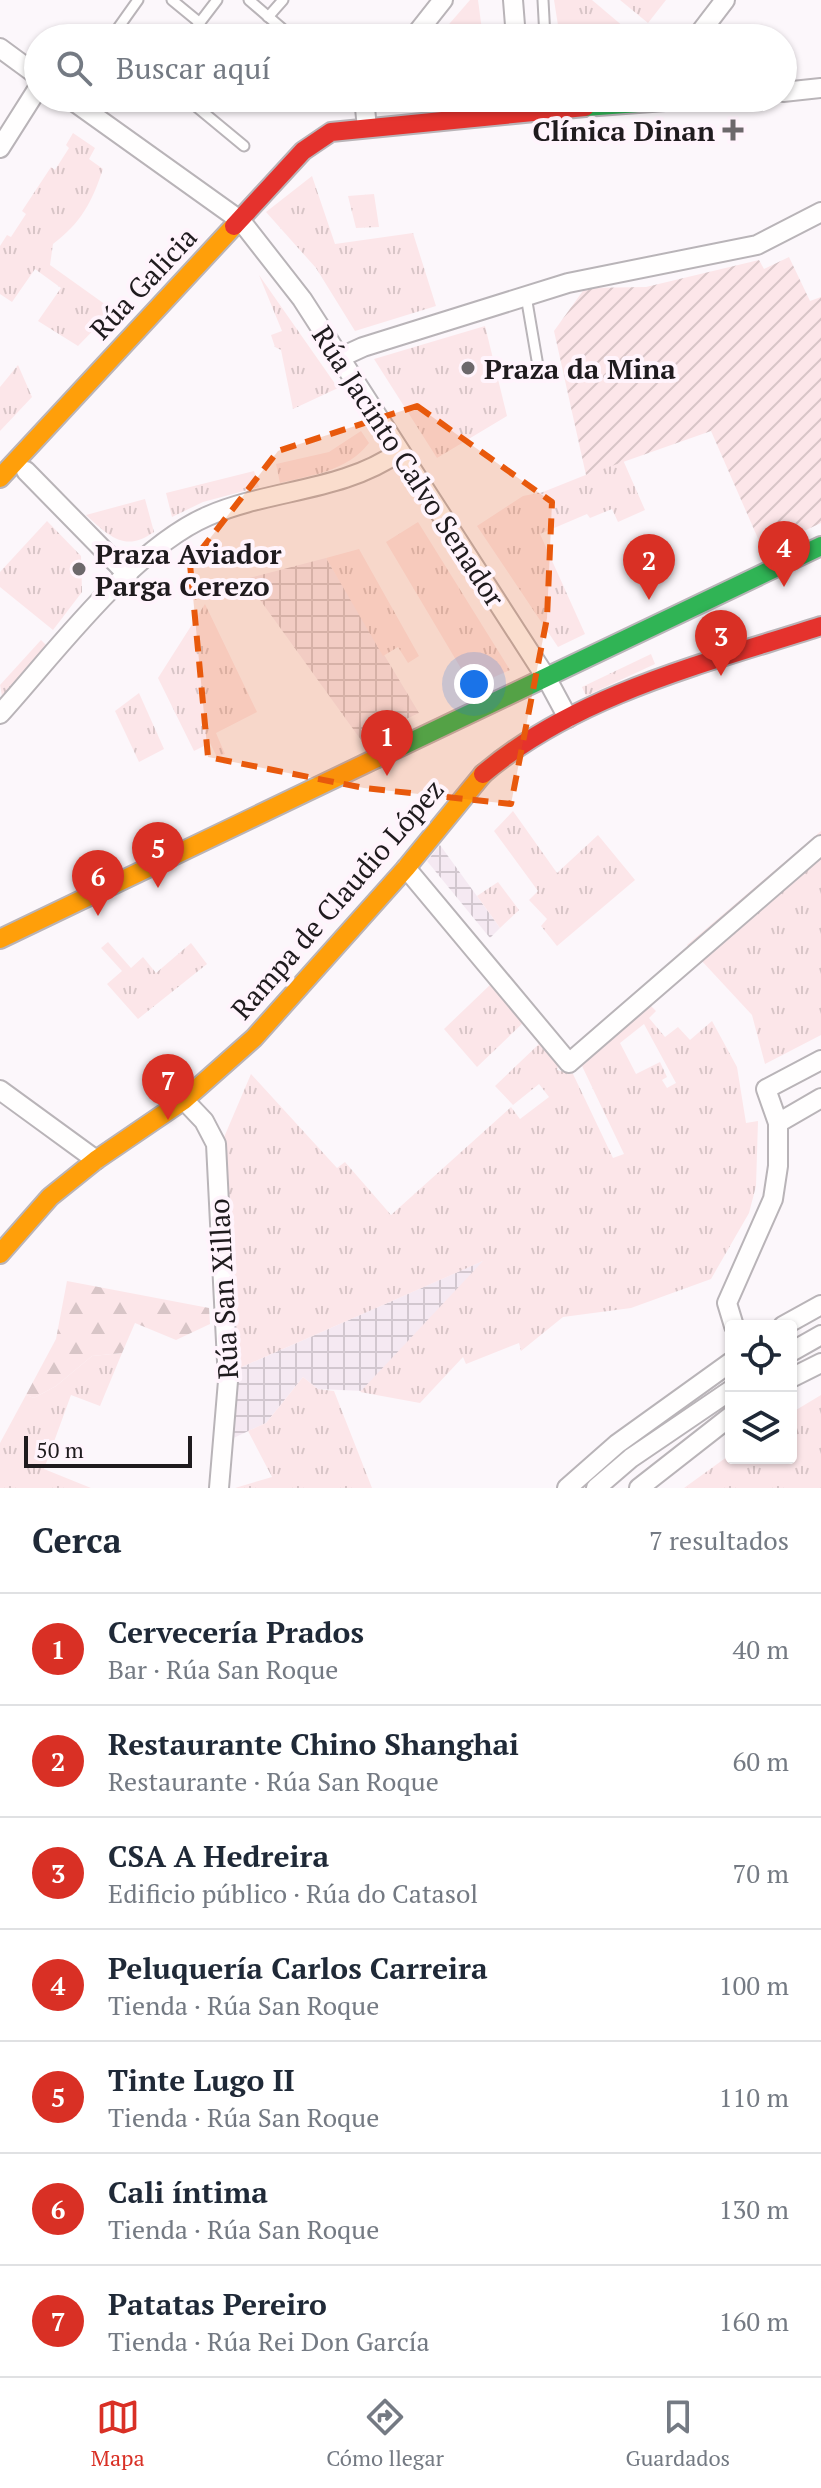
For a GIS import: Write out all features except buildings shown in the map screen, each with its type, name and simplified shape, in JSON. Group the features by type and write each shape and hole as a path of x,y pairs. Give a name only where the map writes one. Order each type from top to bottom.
{"street":[{"path":"424,24 443,0"},
{"path":"513,0 515,24"},
{"path":"707,24 725,0"},
{"path":"0,48 24,66"},
{"path":"797,91 821,88"},
{"path":"0,148 24,110"},
{"name":"Rúa Jacinto Calvo Senador","path":"89,112 241,221 302,299 547,679 568,718"},
{"path":"365,112 367,128 543,112"},
{"name":"Rúa Galicia","path":"0,478 303,151 331,132 367,128"},
{"path":"339,358 525,295 757,245 821,212"},
{"path":"0,714 163,541 205,517 350,478 399,452"},
{"path":"26,471 128,575"},
{"path":"0,939 821,546"},
{"name":"Rampa de Claudio López","path":"0,1254 50,1197 96,1160 184,1100 254,1038 406,868 480,776 513,748 568,718 673,673 821,626"},
{"path":"406,868 569,1063 821,845"},
{"path":"732,1320 727,1303 773,1199 778,1166 778,1123 766,1089 821,1060"},
{"path":"0,1090 96,1160"},
{"path":"778,1123 821,1098"},
{"name":"Rúa San Xillao","path":"184,1100 204,1121 216,1144 228,1381 219,1488"},
{"path":"794,1320 821,1305"},
{"path":"797,1349 821,1335"},
{"path":"797,1375 821,1363"},
{"path":"567,1488 617,1444 725,1366"},
{"path":"596,1488 631,1458 728,1392"},
{"path":"639,1488 725,1421"}],"lane":[{"path":"121,24 138,0"},
{"path":"172,0 200,23 217,0"},
{"path":"249,0 276,24"},
{"path":"268,17 283,0"},
{"path":"543,0 544,24"},
{"path":"203,112 244,146"},
{"path":"525,295 539,372"}],"highlighted area":[{"path":"417,406 552,502 547,618 511,804 364,788 208,757 190,564 278,451"}],"shaded area":[{"path":"326,558 419,713 361,740 245,579"},
{"path":"440,845 500,928 490,938 427,861"},
{"path":"485,1260 364,1391 318,1389 303,1377 266,1423 227,1441 235,1370"}],"green space":[{"path":"470,0 478,0 481,24 449,24"},
{"path":"554,0 592,0 620,24 558,24"},
{"path":"620,0 666,0 648,23"},
{"path":"73,133 95,148 89,159 103,169 84,211 53,244 50,265 113,310 78,346 38,321 61,288 35,269 12,302 0,294 0,246 7,235 11,237 26,214 22,211 51,167 55,170 69,148 66,145"},
{"path":"312,176 335,244 413,233 436,306 355,331 316,268 266,212"},
{"path":"374,194 379,227 356,228 348,196"},
{"path":"789,257 810,301 821,297 821,523 763,550 711,431 586,475 554,331 585,288 646,287 759,260 764,269"},
{"path":"259,275 338,388 293,409 281,350 275,347 271,335 282,331"},
{"path":"485,326 507,416 437,458 374,359"},
{"path":"18,365 32,397 0,431 0,387"},
{"path":"361,431 369,443 350,460 317,474 280,483 276,464 329,452"},
{"path":"623,460 645,510 618,522 612,509 590,518 587,514 540,534 585,634 558,647 477,526 523,496 543,492"},
{"path":"254,471 259,487 203,502 172,517 166,493"},
{"path":"145,499 154,532 134,541 110,535 86,515"},
{"path":"47,521 81,556 82,592 53,630 0,587 0,572"},
{"path":"418,522 510,670 472,687 386,542"},
{"path":"359,549 419,656 408,663 398,647 383,656 326,558"},
{"path":"205,604 257,712 216,733 225,754 217,757 210,743 194,751 158,678"},
{"path":"41,640 47,646 2,696 0,685"},
{"path":"651,654 655,664 586,696 582,687"},
{"path":"139,693 164,749 139,762 115,711"},
{"path":"513,811 557,873 598,835 635,880 557,946 541,926 547,919 529,900 538,891 494,831"},
{"path":"821,831 821,1035 765,1064 752,1015 687,945"},
{"path":"498,882 519,910 500,928 477,896"},
{"path":"108,942 131,968 143,957 156,973 191,943 207,964 138,1019 107,984 122,971 101,948"},
{"path":"492,983 524,1022 477,1067 444,1029"},
{"path":"650,1005 656,1011 649,1018 665,1037 678,1027 690,1040 712,1021 737,1067 746,1123 758,1121 756,1186 749,1213 711,1279 631,1308 563,1317 521,1351 519,1343 466,1364 463,1357 420,1403 360,1392 483,1261 235,1370 222,1142 251,1074 337,1168 345,1162 391,1215 511,1107 520,1119 549,1097 539,1084 513,1105 495,1086 539,1044 558,1066 557,1070 573,1074 613,1158 624,1154 582,1066","holes":["644,1024 676,1083 667,1088 662,1080 667,1077 660,1062 636,1074 620,1043"]},
{"path":"67,1281 209,1308 210,1324 176,1340 135,1323 122,1353 92,1356 56,1386 34,1398 26,1395 56,1339"},
{"path":"122,1353 100,1406 71,1395 44,1469 91,1488 0,1488 0,1443 26,1395 34,1398 56,1386 92,1356"},
{"path":"303,1377 318,1389 334,1391 372,1488 235,1488 272,1477 248,1431 266,1423"},
{"path":"821,1395 821,1488 684,1488 725,1458 725,1464 797,1464 797,1409"}],"traffic: fast":[{"path":"377,758 821,546"}],"traffic: slow":[{"path":"0,478 234,226"},
{"path":"0,939 377,758"},
{"path":"0,1254 50,1197 96,1160 184,1100 254,1038 406,868 483,774"}],"traffic: jam":[{"path":"234,226 303,151 331,132 534,112"},
{"path":"483,774 559,722 601,702 688,668 821,626"}],"place":[{"name":"Clínica Dinan","path":"733,130"},
{"name":"Praza da Mina","path":"468,368"},
{"name":"Praza Aviador Parga Cerezo","path":"79,569"},
{"name":"Peluquería Carlos Carreira","path":"784,587"},
{"name":"Restaurante Chino Shanghai","path":"649,600"},
{"name":"CSA A Hedreira","path":"721,676"},
{"name":"Cervecería Prados","path":"387,776"},
{"name":"Tinte Lugo II","path":"158,888"},
{"name":"Cali íntima","path":"98,916"},
{"name":"Patatas Pereiro","path":"168,1120"}]}
